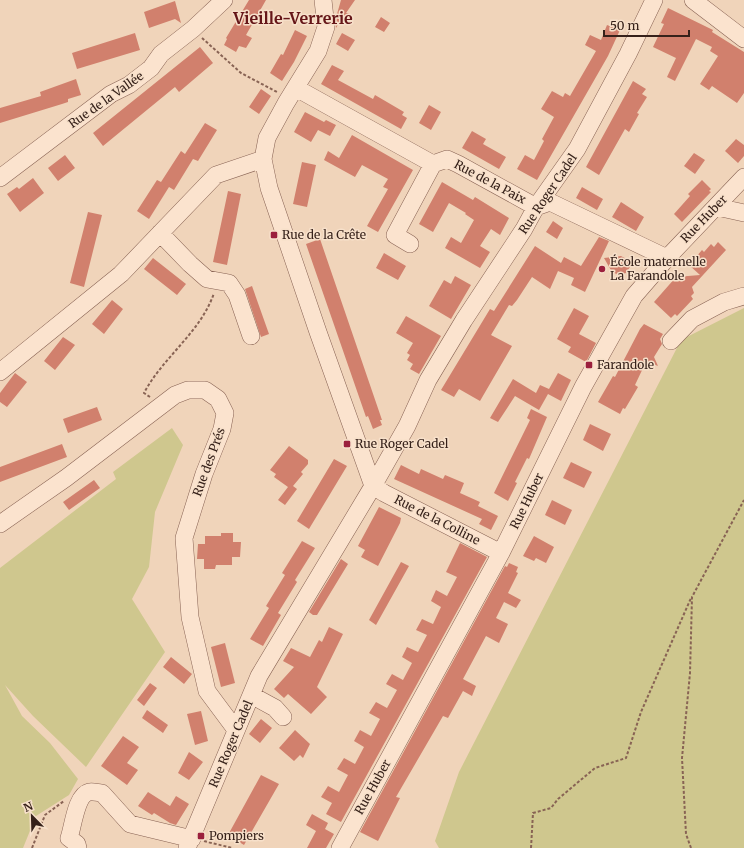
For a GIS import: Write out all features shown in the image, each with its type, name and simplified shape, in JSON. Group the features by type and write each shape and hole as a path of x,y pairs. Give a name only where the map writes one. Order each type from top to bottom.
{"street":[{"name":"Rue de la Vallée","path":"0,178 111,94 129,85 151,68 161,54 193,29 224,0"},
{"path":"323,0 326,27 318,51 267,138 263,159 269,188 373,486"},
{"name":"Rue Roger Cadel","path":"190,843 259,676 373,486 407,426 428,380 464,320 524,229 536,207 577,149 628,54 654,0"},
{"path":"693,0 744,39"},
{"path":"292,93 433,164 395,235 410,244"},
{"path":"0,372 121,274 216,175 263,159"},
{"name":"Rue de la Paix","path":"433,164 447,159 536,207 550,202 667,258"},
{"name":"Rue Huber","path":"340,848 502,552 582,387 634,296 667,258 744,177"},
{"path":"717,207 744,214"},
{"path":"160,233 190,264 208,279 229,283 237,295 251,336"},
{"path":"671,341 692,319 724,302 744,296"},
{"name":"Rue des Prés","path":"0,524 66,478 175,394 188,390 204,390 218,399 225,413 222,429 204,474 184,538 190,616 207,691 236,730"},
{"name":"Rue de la Colline","path":"373,486 502,552"},
{"path":"251,695 275,708 283,717"},
{"path":"78,848 77,844 69,838 77,805 83,796 89,792 102,793 130,824 190,843"}],"path":[{"path":"193,29 241,73 292,93"},
{"path":"160,405 144,393 152,377 193,328 212,302 219,281"},
{"path":"532,848 533,813 551,808 558,798 595,768 626,758 641,712 692,597 744,500"},
{"path":"691,848 686,834 682,758 690,673 692,597"},
{"path":"32,848 45,814 73,795 83,796"},
{"path":"190,843 232,848"}],"shaded area":[{"path":"744,308 744,848 439,848 435,841 459,772 681,340"},
{"path":"172,428 183,445 155,512 149,567 132,599 165,652 86,767 33,716 5,685 22,716 50,743 78,779 69,795 36,816 23,848 0,848 0,568 116,479 113,472"}],"building":[{"path":"249,0 266,0 246,35 252,38 246,48 239,46 236,52 224,45 227,39 226,38"},
{"path":"341,0 355,0 346,13 350,14 345,24 339,23 336,28 335,21"},
{"path":"175,1 181,23 175,19 149,28 144,12"},
{"path":"668,8 713,30 712,32 744,52 744,93 737,103 712,86 709,90 700,84 718,56 710,51 712,47 696,39 675,81 667,77 676,58 653,47 664,24 661,23"},
{"path":"381,17 390,23 384,32 375,27"},
{"path":"607,25 620,30 608,56 537,180 517,169 525,155 534,160 544,141 542,139 554,117 541,109 552,91 563,97 565,93 570,96 596,51 585,45 590,35 601,40"},
{"path":"295,30 307,36 294,62 282,81 270,73 281,54 283,55"},
{"path":"135,33 140,50 77,69 72,53"},
{"path":"342,33 355,40 348,51 336,44"},
{"path":"200,47 213,63 179,92 175,87 103,146 93,133"},
{"path":"332,65 344,71 338,80 373,99 375,95 404,112 402,115 407,118 401,129 321,84"},
{"path":"76,79 81,95 68,99 68,102 0,123 0,108 41,96 40,92"},
{"path":"633,81 646,89 642,94 647,97 637,113 639,114 629,132 625,129 599,175 586,167"},
{"path":"261,89 271,96 259,114 249,107"},
{"path":"429,105 441,112 431,130 419,123"},
{"path":"305,112 324,122 326,120 336,125 330,136 318,130 311,142 294,132"},
{"path":"205,123 217,130 198,161 193,159 174,190 169,187 149,219 137,211 157,180 161,182 181,151 185,154"},
{"path":"472,131 486,139 483,144 506,157 499,169 462,148"},
{"path":"352,135 413,170 378,232 367,226 388,189 383,187 388,179 362,165 355,177 324,160 328,151 339,158"},
{"path":"736,139 744,145 744,156 738,163 725,151"},
{"path":"694,153 705,160 695,174 684,166"},
{"path":"65,155 75,168 58,181 48,168"},
{"path":"302,162 316,165 307,207 293,204"},
{"path":"33,178 44,193 20,212 7,194 17,187 19,189"},
{"path":"702,180 711,189 709,191 711,192 682,222 674,214 690,196 688,194"},
{"path":"442,182 473,200 475,197 509,218 500,235 491,229 480,246 490,252 480,268 445,248 451,237 461,243 474,220 465,214 466,213 449,203 433,232 419,224"},
{"path":"582,187 603,199 597,210 576,198"},
{"path":"228,191 241,194 227,265 213,262"},
{"path":"621,202 644,217 636,231 612,217"},
{"path":"88,212 102,215 84,287 70,283"},
{"path":"553,221 563,228 557,239 546,232"},
{"path":"599,237 609,241 585,292 571,285 574,278 558,271 550,289 532,277 517,300 512,306 509,305 491,335 512,346 480,401 459,389 454,397 441,390 490,309 494,311 535,246 561,263 564,257 581,266"},
{"path":"320,239 382,420 380,420 382,425 373,429 368,416 366,417 306,244"},
{"path":"718,242 726,250 692,287 694,293 691,296 693,299 677,316 675,314 671,318 654,302 676,277 700,275 689,265 702,250 704,252 711,244 714,247"},
{"path":"384,253 406,266 398,280 376,268"},
{"path":"621,256 628,260 630,267 626,273 619,275 612,272 604,258"},
{"path":"153,258 186,284 177,295 144,269"},
{"path":"455,276 471,285 451,319 429,306 444,280 451,284"},
{"path":"252,286 269,334 261,337 245,289"},
{"path":"112,300 123,309 104,334 92,324"},
{"path":"574,308 589,316 579,334 596,343 586,362 568,352 571,347 557,339"},
{"path":"406,316 441,336 419,374 410,369 413,364 407,360 410,355 407,353 413,343 396,333"},
{"path":"644,324 663,334 660,339 662,344 654,357 658,366 649,362 646,367 644,366 635,385 638,387 625,409 623,408 620,414 598,402 613,376 615,377"},
{"path":"63,337 75,345 55,370 44,361"},
{"path":"15,373 27,382 7,407 0,402 0,393"},
{"path":"558,373 571,380 561,401 548,394 539,410 515,396 498,422 490,418 513,379 536,393 540,385 549,389"},
{"path":"97,407 102,420 68,433 63,419"},
{"path":"531,409 547,417 529,459 527,458 515,482 517,483 508,501 494,493 530,420 527,418"},
{"path":"590,424 611,434 603,451 583,440"},
{"path":"62,444 67,457 0,482 0,467"},
{"path":"289,446 308,460 308,464 301,472 303,474 293,486 297,489 285,505 278,500 288,487 274,477 276,474 270,470"},
{"path":"334,459 347,466 309,529 297,521"},
{"path":"571,462 592,472 584,488 563,478"},
{"path":"401,465 419,474 421,469 443,479 445,475 464,483 460,493 480,502 478,506 498,516 491,530 479,524 482,519 394,479"},
{"path":"94,480 100,488 69,510 63,502"},
{"path":"552,500 572,510 565,525 545,515"},
{"path":"379,507 401,518 400,523 378,566 361,557 365,550 358,546"},
{"path":"221,533 233,533 233,542 241,542 240,557 232,557 232,565 216,565 215,569 204,569 204,559 197,559 198,544 205,544 205,536 221,536"},
{"path":"534,536 554,547 546,563 536,558 534,561 523,556"},
{"path":"302,541 315,548 295,580 297,582 278,613 281,615 263,646 250,639 269,608 266,606 285,575 282,573"},
{"path":"460,543 487,557 341,822 326,814 332,803 321,797 328,786 339,792 348,775 337,769 344,758 355,764 364,747 354,741 360,730 371,736 380,719 369,713 376,702 387,708 397,690 386,684 392,674 403,680 412,663 402,657 407,647 418,652 427,635 416,630 422,619 433,624 441,607 431,601 436,590 447,596 457,577 446,572"},
{"path":"341,559 348,564 317,615 313,615 309,612"},
{"path":"401,562 409,566 376,625 369,620"},
{"path":"509,563 518,567 516,572 518,573 508,593 521,600 516,608 504,602 496,618 508,624 499,643 486,636 463,679 476,686 472,696 463,691 448,718 443,716 396,797 400,798 378,841 360,832 505,566 507,567"},
{"path":"329,627 343,634 317,687 327,697 311,714 288,694 284,698 274,689 294,667 283,661 291,648 310,657 319,640 322,642"},
{"path":"225,643 235,683 221,687 211,647"},
{"path":"171,657 192,674 184,684 163,667"},
{"path":"150,683 157,688 144,706 137,700"},
{"path":"147,710 168,725 163,733 142,718"},
{"path":"201,711 208,741 195,745 187,714"},
{"path":"261,719 272,728 260,743 249,734"},
{"path":"295,730 310,744 303,758 300,755 294,761 279,748"},
{"path":"123,736 139,747 127,763 138,770 127,785 101,766"},
{"path":"189,752 203,762 189,780 178,773"},
{"path":"261,775 279,784 244,845 228,835"},
{"path":"148,792 170,806 176,796 189,804 176,825 154,813 152,815 138,806"},
{"path":"312,814 328,823 325,829 334,834 326,848 307,848 316,831 306,825"}],"place":[{"name":"Rue de la Crête","path":"274,235"},
{"name":"École maternelle La Farandole","path":"602,269"},
{"name":"Farandole","path":"589,365"},
{"name":"Rue Roger Cadel","path":"347,444"},
{"name":"Pompiers","path":"201,836"}],"district":[{"name":"Vieille-Verrerie","path":"293,18"}]}
